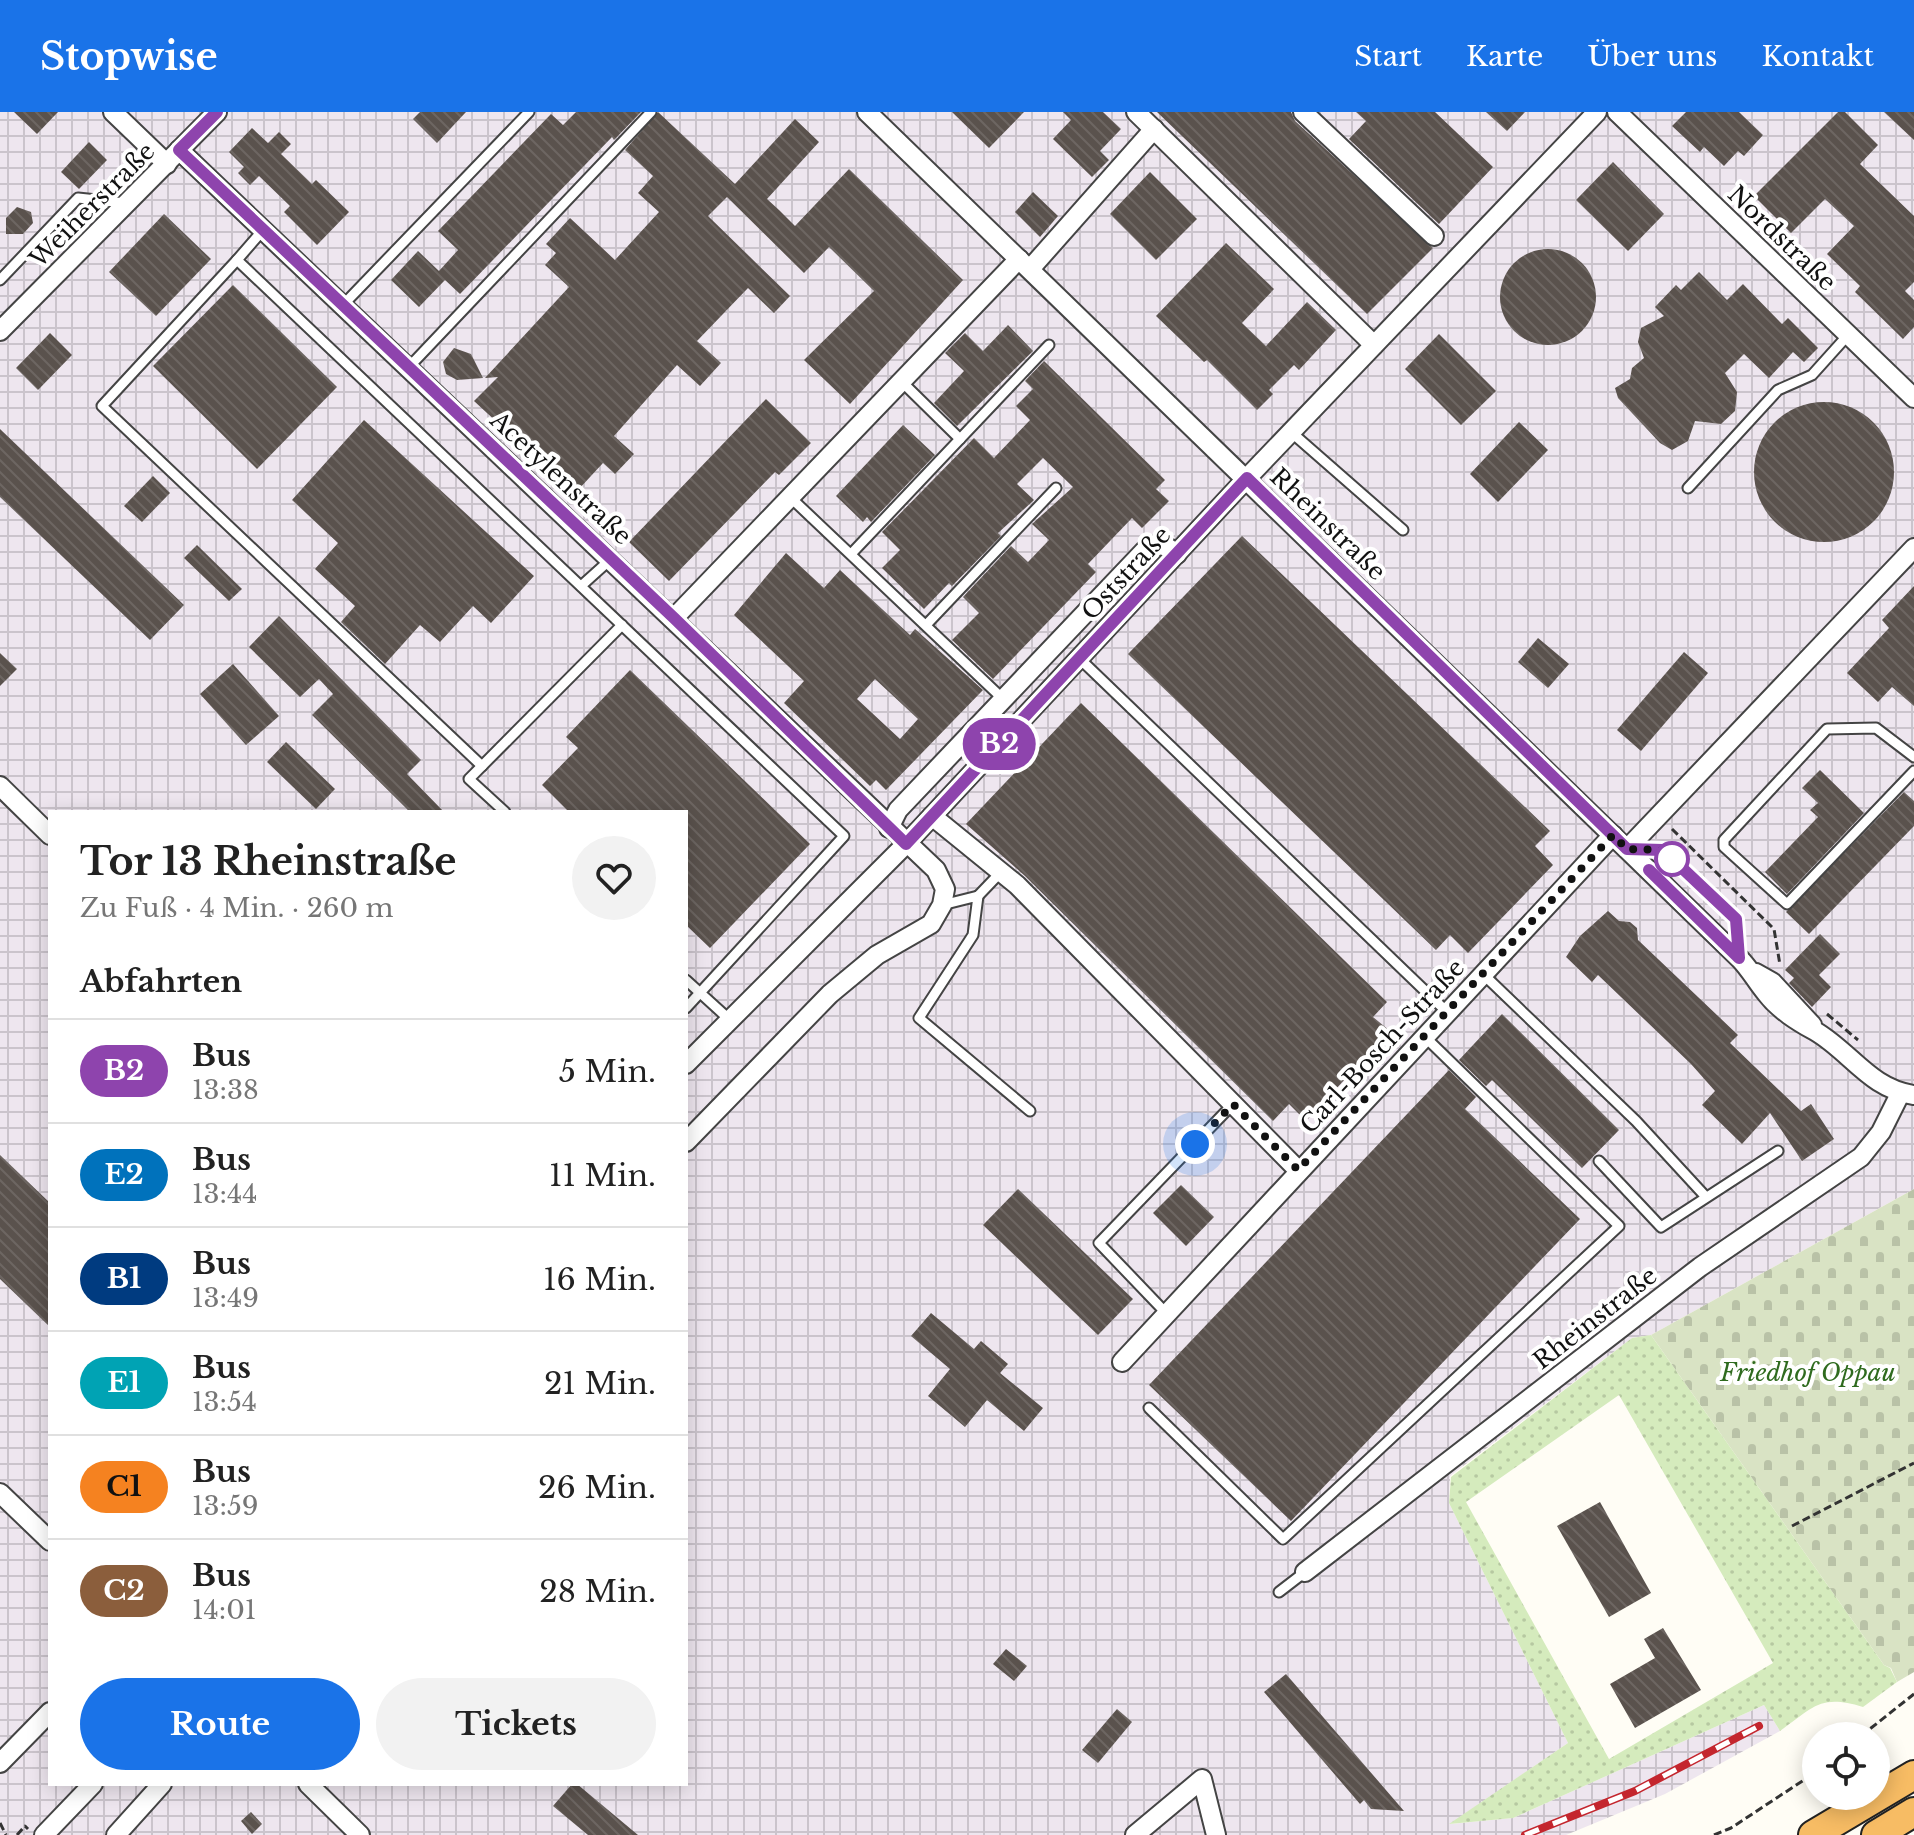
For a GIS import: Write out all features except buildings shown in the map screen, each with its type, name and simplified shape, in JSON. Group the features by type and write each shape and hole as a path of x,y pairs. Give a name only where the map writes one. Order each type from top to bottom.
{"highway":[{"path":"1813,1835 1914,1775"},
{"path":"1876,1835 1914,1812"}],"street":[{"name":"Acetylenstraße","path":"113,112 263,230 674,618 936,870 945,889 942,905"},
{"name":"Weiherstraße","path":"0,331 217,112"},
{"name":"Rheinstraße","path":"867,112 1739,958 1754,972 1772,982 1789,1007 1809,1018 1815,1032 1870,1079 1907,1094 1861,1157 1700,1267 1305,1572"},
{"path":"1136,112 1374,345"},
{"path":"1303,112 1434,236"},
{"name":"Oststraße","path":"688,1062 906,844 1247,478 1597,112"},
{"name":"Nordstraße","path":"1617,112 1914,398"},
{"path":"674,618 901,381 1024,264 1154,129"},
{"path":"889,828 898,810 1147,548 1158,544 1168,546 1177,554"},
{"path":"1627,849 1914,548"},
{"path":"0,786 48,833"},
{"path":"932,816 1001,872 1298,1170"},
{"name":"Carl-Bosch-Straße","path":"1122,1362 1613,835"},
{"path":"688,1140 830,994 877,955 931,924 942,905"},
{"path":"0,1493 48,1539"},
{"path":"0,1763 48,1714"},
{"path":"1135,1835 1202,1779 1216,1835"},
{"path":"44,1835 91,1786"},
{"path":"116,1835 160,1786"},
{"path":"310,1786 360,1835"}],"lane":[{"path":"343,305 529,112"},
{"path":"409,367 651,112"},
{"path":"0,280 78,198 128,204"},
{"path":"263,230 102,406 482,766"},
{"path":"237,260 844,836 688,1006"},
{"path":"1688,488 1778,390 1812,375 1848,335"},
{"path":"851,554 1049,345"},
{"path":"901,381 960,439"},
{"path":"1291,432 1403,530"},
{"path":"926,625 1056,488"},
{"path":"790,497 1003,699"},
{"path":"581,586 611,558"},
{"path":"503,810 469,779 622,625"},
{"path":"1080,659 1447,1012"},
{"path":"1914,757 1876,728 1827,729 1724,840 1724,847 1787,904 1914,771"},
{"path":"942,905 978,896 1001,872"},
{"path":"978,896 973,935 919,1018 1030,1111"},
{"path":"1483,974 1636,1121 1706,1197"},
{"path":"688,982 730,1020"},
{"path":"1149,1408 1283,1539 1619,1226 1424,1036"},
{"path":"1166,1313 1099,1243 1233,1104"},
{"path":"1599,1161 1661,1227 1778,1151"},
{"path":"1279,1592 1305,1572"}],"path":[{"path":"1655,818 1667,824 1774,929 1781,970"},
{"path":"1822,1010 1865,1046"},
{"path":"1792,1526 1914,1463"},
{"path":"1879,1722 1914,1694"},
{"path":"1714,1835 1731,1828 1802,1781"},
{"path":"0,1823 6,1835"},
{"path":"17,1835 25,1826"}],"shaded area":[{"path":"0,112 1914,112 1914,1189 1651,1335 1632,1338 1450,1476 1449,1503 1568,1743 1450,1824 1513,1818 1764,1705 1780,1731 1665,1794 1566,1835 0,1835"}],"green space":[{"name":"Friedhof Oppau","path":"1914,1189 1914,1672 1897,1682 1891,1668 1884,1665 1651,1335"},
{"path":"1651,1335 1897,1682 1863,1707 1837,1702 1818,1705 1780,1731 1764,1705 1513,1818 1449,1824 1568,1743 1449,1503 1451,1477 1632,1338","holes":["1619,1395 1773,1663 1609,1759 1466,1502"]}],"railway":[{"path":"1525,1835 1635,1791 1759,1726"}],"bus line":[{"name":"B2","path":"217,112 179,150 674,618 906,844 1247,478 1627,849 1663,850 1736,919 1739,958 1649,870"}],"route":[{"path":"1195,1144 1233,1104 1298,1170 1613,835 1627,849 1663,850 1681,867 1672,859"}]}
